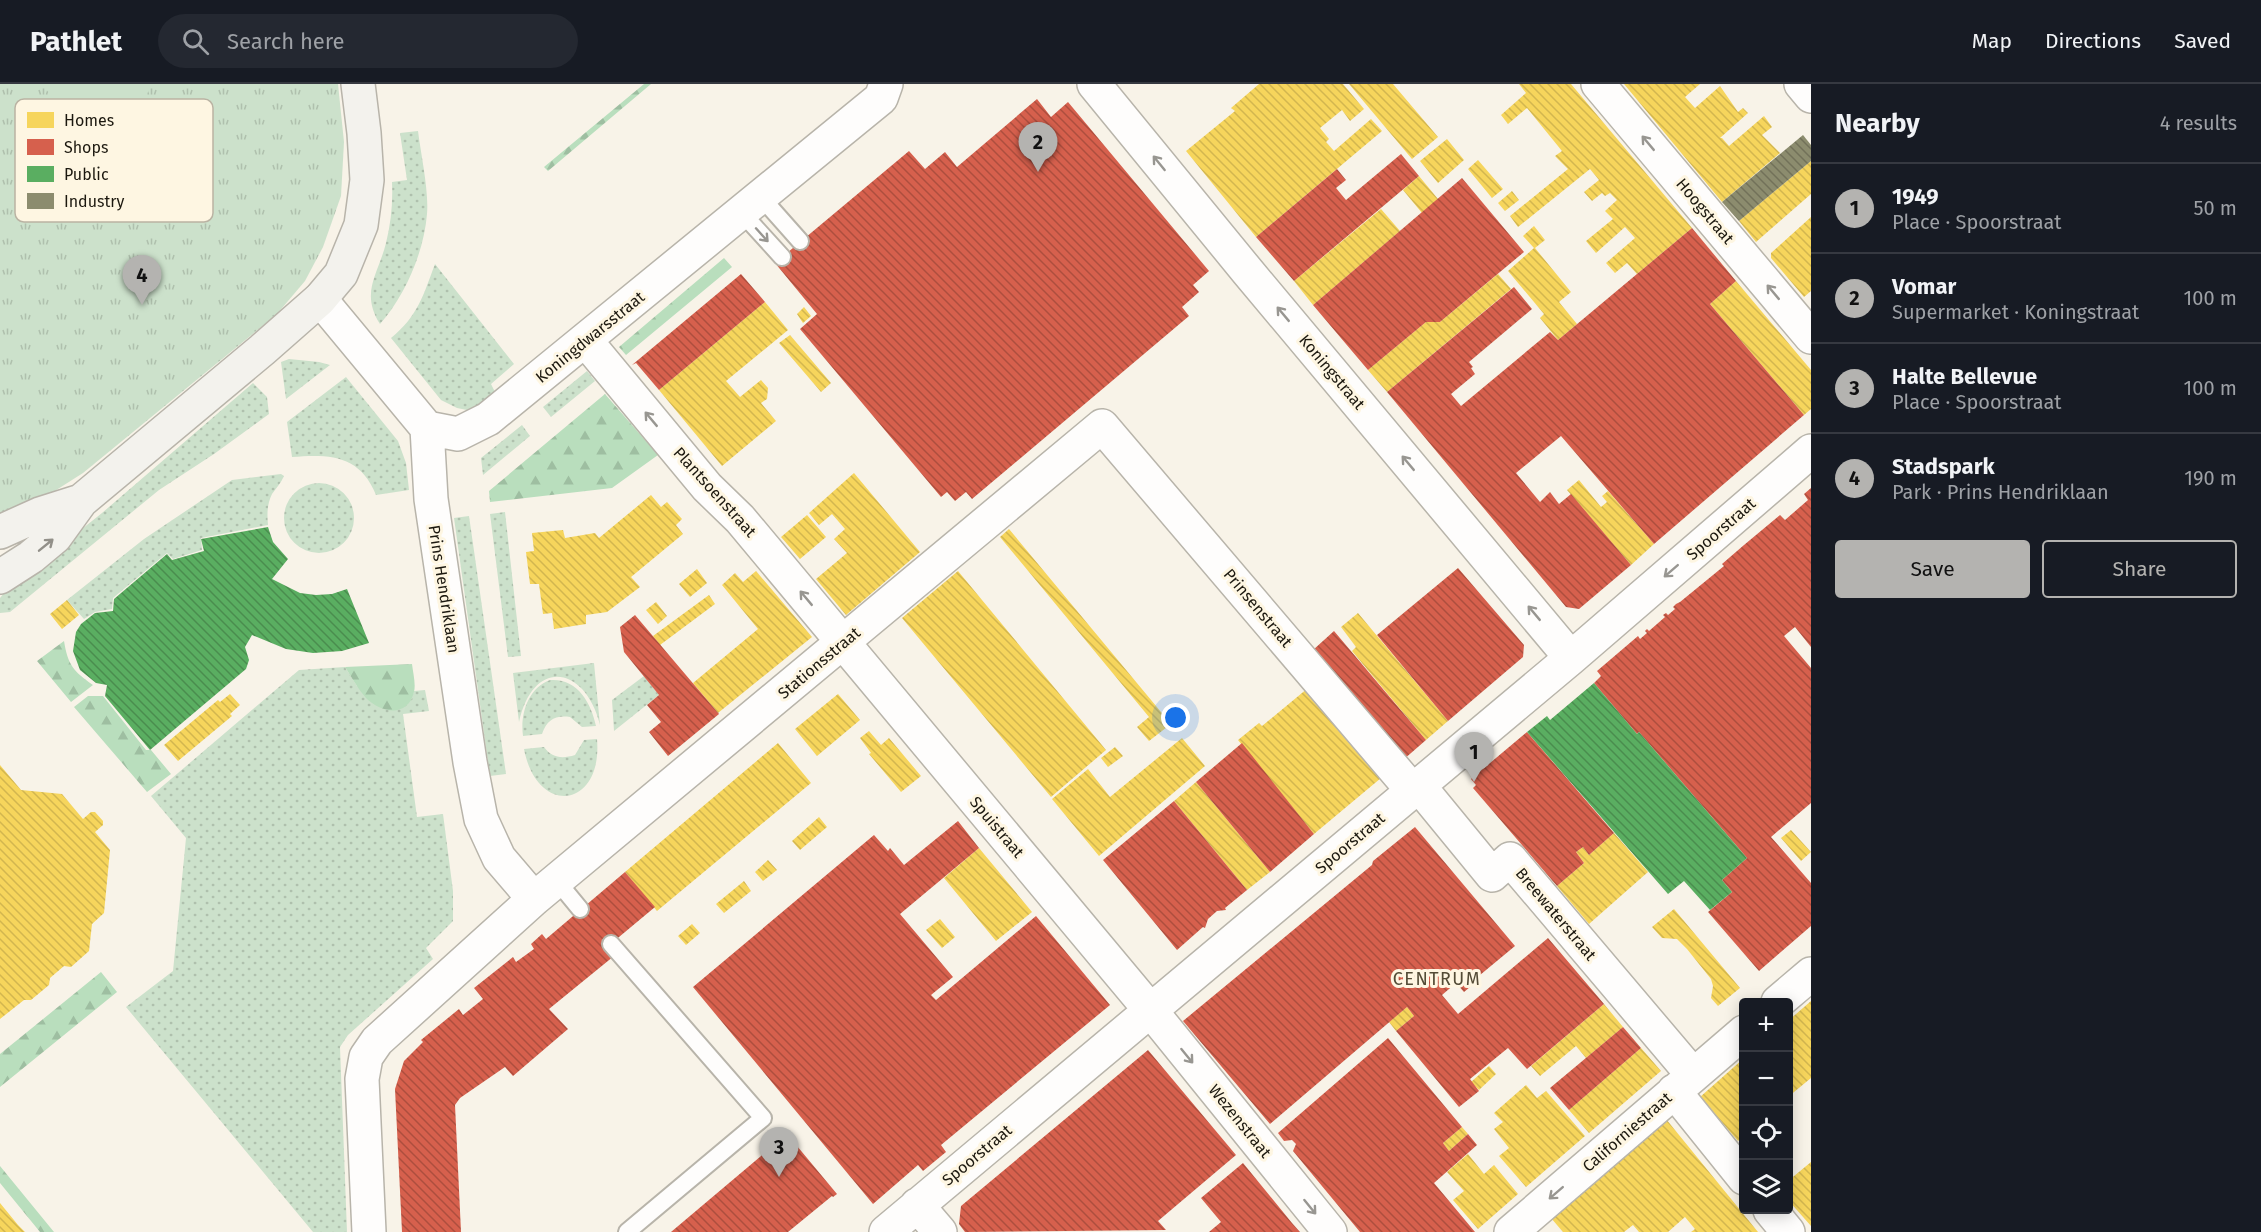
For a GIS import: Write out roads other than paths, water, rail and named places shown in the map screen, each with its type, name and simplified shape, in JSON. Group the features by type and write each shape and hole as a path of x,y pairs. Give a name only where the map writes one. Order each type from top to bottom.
{"main road":[{"path":"0,577 56,537 81,501 262,350 320,299 341,274 361,225 365,207 367,180 358,84"},
{"path":"0,532 40,514 81,501"}],"street":[{"name":"Koningdwarsstraat","path":"427,428 458,434 488,419 880,98 886,84"},
{"name":"Koningstraat","path":"1094,84 1571,658"},
{"name":"Hoogstraat","path":"1598,84 1811,337"},
{"path":"1801,84 1811,96"},
{"path":"320,299 427,428"},
{"name":"Plantsoenstraat","path":"586,341 707,487 741,519 844,643"},
{"name":"Stationsstraat","path":"369,1232 362,1079 366,1056 377,1041 545,890 1102,426"},
{"name":"Prinsenstraat","path":"1102,426 1416,789"},
{"name":"Prins Hendriklaan","path":"427,428 431,499 470,762 481,819 498,858 545,890"},
{"name":"Spoorstraat","path":"886,1232 1416,789 1811,451"},
{"name":"Spuistraat","path":"844,643 1150,1011"},
{"name":"Breewaterstraat","path":"1416,789 1492,875 1510,859 1662,1040 1683,1083 1739,1167"},
{"path":"1783,998 1811,974"},
{"name":"Wezenstraat","path":"1150,1011 1330,1232"},
{"name":"Californiestraat","path":"1511,1232 1739,1035"},
{"path":"918,1205 940,1232"},
{"path":"1774,1214 1788,1232"}],"lane":[{"path":"751,205 800,241"},
{"path":"751,205 782,257"},
{"path":"545,890 580,909"},
{"path":"611,944 764,1118 627,1232"}],"place":[{"name":"Vomar","path":"1038,172"},
{"name":"Stadspark","path":"142,305"},
{"name":"1949","path":"1474,782"},
{"name":"Halte Bellevue","path":"779,1177"}],"district":[{"name":"CENTRUM","path":"1437,979"}]}
